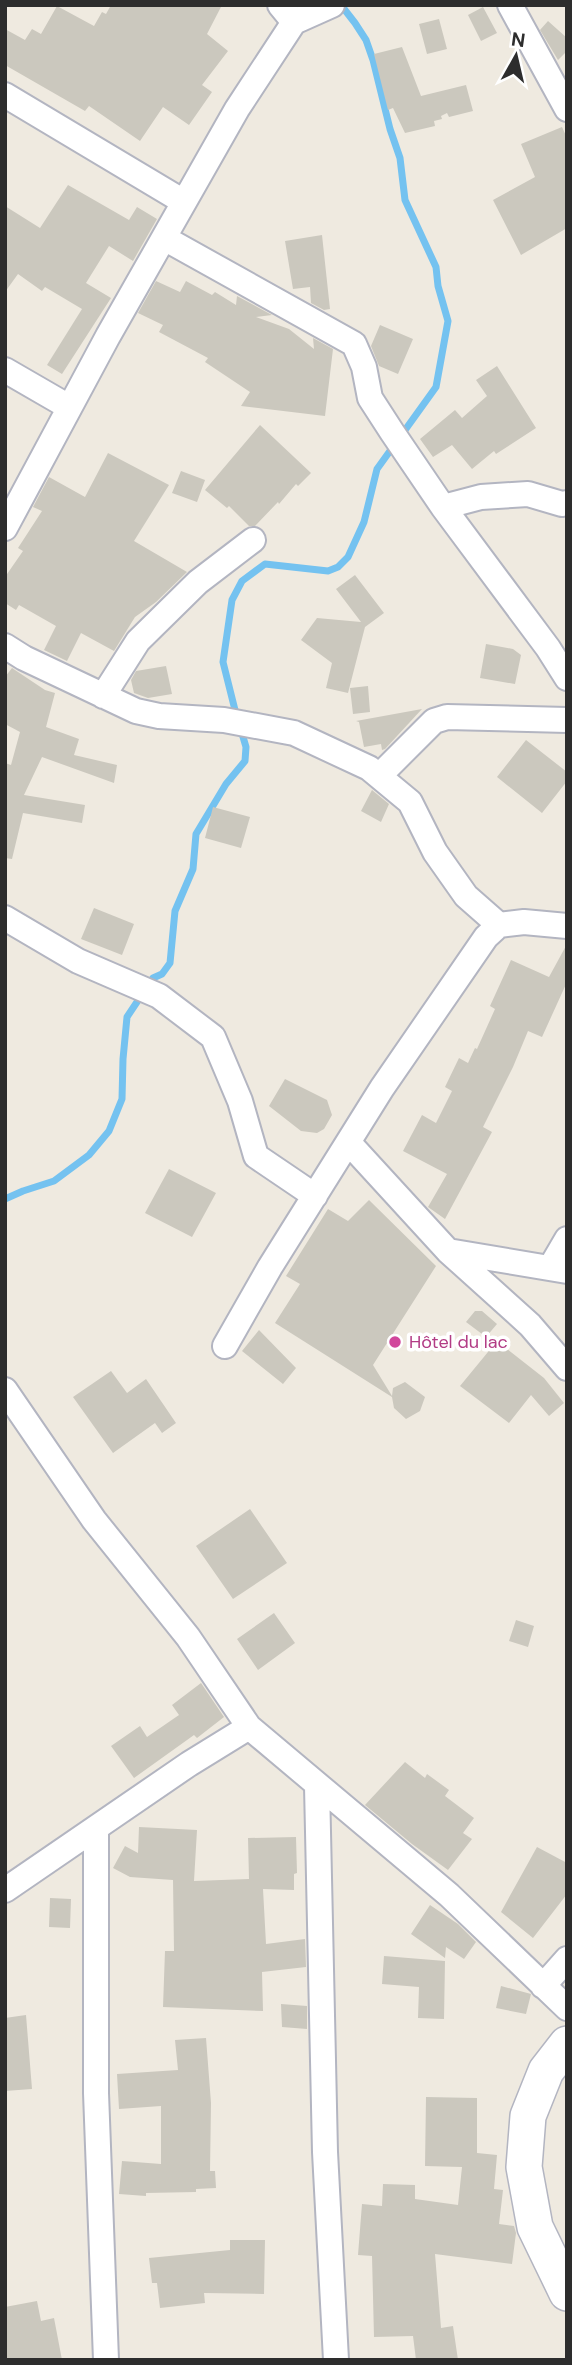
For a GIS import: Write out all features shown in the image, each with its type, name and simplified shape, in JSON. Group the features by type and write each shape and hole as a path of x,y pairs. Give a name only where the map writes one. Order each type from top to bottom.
{"street":[{"path":"510,5 567,109"},
{"path":"5,528 69,407 237,109 304,12"},
{"path":"5,95 184,202"},
{"path":"164,238 354,344 364,367 370,398 443,507 548,648 567,678"},
{"path":"5,370 69,407"},
{"path":"443,507 481,497 528,494 567,503"},
{"path":"103,696 138,641 198,582 253,540"},
{"path":"5,646 136,711 236,722 294,733 369,768 411,802 435,852 466,897 499,925"},
{"path":"379,776 434,721 447,717 567,720"},
{"path":"5,918 78,961 159,996 213,1037 240,1101 256,1156 315,1196"},
{"path":"225,1346 270,1267 397,1066 486,937 499,925 524,922 567,926"},
{"path":"349,1143 448,1251 530,1325 567,1368"},
{"path":"448,1251 558,1270 567,1239"},
{"path":"5,1391 94,1520 188,1637 249,1727 449,1895 567,2008"},
{"path":"5,1890 189,1764 249,1727"},
{"path":"317,1786 325,2152 335,2360"},
{"path":"96,1829 96,2092 106,2360"},
{"path":"543,1986 567,1959"},
{"path":"567,2044 546,2071 528,2116 524,2167 535,2227 567,2293"}],"building":[{"path":"111,5 222,5 207,34 228,51 202,85 212,92 189,125 163,107 140,141 89,106 85,111 5,65 5,29 25,40 32,29 41,34 57,6 94,26 102,12 106,14"},
{"path":"483,7 497,33 481,41 468,15"},
{"path":"439,19 447,49 427,54 419,24"},
{"path":"548,21 567,38 567,51 558,60 540,30"},
{"path":"402,47 421,96 466,85 473,111 449,117 447,113 441,116 442,119 434,121 435,126 405,133 393,108 388,110 374,54"},
{"path":"562,127 567,138 567,228 521,255 493,200 535,177 521,144"},
{"path":"68,185 129,220 137,207 157,219 133,261 109,246 86,283 111,298 62,374 47,365 82,309 45,287 42,291 18,274 5,292 5,206 40,228"},
{"path":"322,235 330,309 324,310 311,303 310,287 293,289 285,241"},
{"path":"156,281 180,292 186,281 212,295 215,292 236,305 237,296 272,315 256,317 289,329 314,349 313,338 333,349 325,416 241,406 250,392 205,362 208,358 159,332 163,325 138,313"},
{"path":"380,325 413,339 398,374 379,366 371,346"},
{"path":"497,366 536,428 496,454 494,451 472,469 452,445 433,457 420,439 455,410 462,418 487,396 476,380"},
{"path":"260,425 311,473 298,486 296,484 255,526 249,526 229,506 227,508 205,490"},
{"path":"108,453 169,485 134,541 187,572 156,602 135,617 114,651 81,633 67,661 44,650 56,626 19,605 16,610 5,603 5,577 23,551 18,548 42,511 33,507 49,477 85,497"},
{"path":"181,471 205,480 197,502 172,493"},
{"path":"355,575 384,613 365,627 348,693 326,688 332,663 301,640 317,618 361,622 336,589"},
{"path":"486,644 513,649 521,655 515,684 480,678"},
{"path":"166,666 172,694 148,698 134,693 131,680 136,671"},
{"path":"12,668 45,690 55,693 46,727 79,739 74,755 117,765 114,783 42,757 24,795 85,805 82,823 23,813 12,859 5,858 5,763 11,765 20,732 5,724 5,677"},
{"path":"368,686 370,712 353,714 350,688"},
{"path":"422,709 385,749 382,750 381,744 364,747 359,722 356,721"},
{"path":"526,740 567,772 567,781 542,813 497,777"},
{"path":"372,790 389,804 381,822 361,811"},
{"path":"213,807 250,817 241,848 205,838"},
{"path":"94,908 134,924 122,955 81,939"},
{"path":"567,944 567,982 542,1037 528,1031 483,1127 492,1132 445,1219 428,1207 447,1174 403,1151 422,1115 436,1123 452,1091 445,1087 459,1058 468,1063 475,1048 477,1049 495,1009 490,1006 511,960 549,977"},
{"path":"285,1079 327,1100 332,1115 324,1129 317,1133 301,1131 269,1106"},
{"path":"169,1169 216,1193 192,1237 145,1213"},
{"path":"369,1200 436,1266 373,1365 392,1396 393,1388 405,1382 425,1397 420,1411 406,1419 394,1408 392,1397 275,1323 300,1284 286,1276 328,1209 348,1221"},
{"path":"475,1311 482,1311 497,1324 486,1337 466,1322"},
{"path":"259,1330 296,1368 283,1384 242,1351"},
{"path":"497,1341 544,1378 564,1403 549,1416 531,1395 509,1423 460,1386"},
{"path":"111,1371 127,1393 146,1379 176,1423 162,1433 155,1423 113,1453 73,1397"},
{"path":"250,1509 287,1563 233,1599 196,1546"},
{"path":"274,1613 295,1643 258,1670 237,1639"},
{"path":"516,1620 534,1626 528,1647 509,1641"},
{"path":"201,1683 224,1717 197,1738 194,1735 134,1778 111,1746 140,1726 147,1737 179,1715 172,1705"},
{"path":"405,1762 425,1778 427,1774 449,1790 445,1796 474,1818 463,1833 472,1839 448,1870 365,1805"},
{"path":"139,1827 197,1830 194,1881 249,1879 248,1838 296,1837 297,1873 294,1874 294,1890 263,1889 266,1944 305,1939 306,1967 262,1972 263,2011 163,2007 165,1951 174,1951 173,1880 130,1877 113,1868 125,1846 138,1853"},
{"path":"537,1847 567,1863 567,1894 533,1938 501,1912"},
{"path":"50,1898 71,1899 70,1928 49,1927"},
{"path":"430,1905 458,1924 476,1942 464,1959 446,1947 445,1958 411,1934"},
{"path":"384,1956 445,1961 444,2019 418,2018 419,1987 382,1984"},
{"path":"501,1986 531,1994 526,2014 496,2008"},
{"path":"281,2004 307,2006 307,2029 282,2027"},
{"path":"26,2015 32,2089 5,2091 5,2018"},
{"path":"206,2038 211,2103 210,2171 215,2171 216,2188 196,2189 196,2192 146,2193 146,2196 119,2194 122,2161 161,2164 161,2106 119,2109 117,2074 178,2070 175,2040"},
{"path":"426,2097 477,2098 477,2153 497,2155 494,2189 503,2190 499,2224 514,2226 516,2233 512,2264 435,2254 441,2328 453,2326 458,2360 416,2360 413,2336 374,2337 372,2256 358,2255 362,2204 382,2206 383,2184 415,2185 415,2199 458,2205 462,2167 425,2166"},
{"path":"230,2240 265,2240 264,2294 204,2293 205,2303 160,2308 157,2283 152,2283 149,2258 230,2250"},
{"path":"37,2301 41,2321 54,2318 62,2360 5,2360 5,2307"}],"waterway":[{"path":"237,718 223,662 232,600 242,581 265,564 328,571 338,567 348,557 364,522 377,469 436,387 448,321 438,286 436,267 405,200 400,158 373,60 366,40 341,5"},
{"path":"5,1199 54,1181 89,1155 109,1131 122,1099 127,1017 153,978 162,974 170,963 175,911 193,869 196,834 226,784 245,761 246,747 241,730"}],"place":[{"name":"Hôtel du lac","path":"395,1342"}]}
